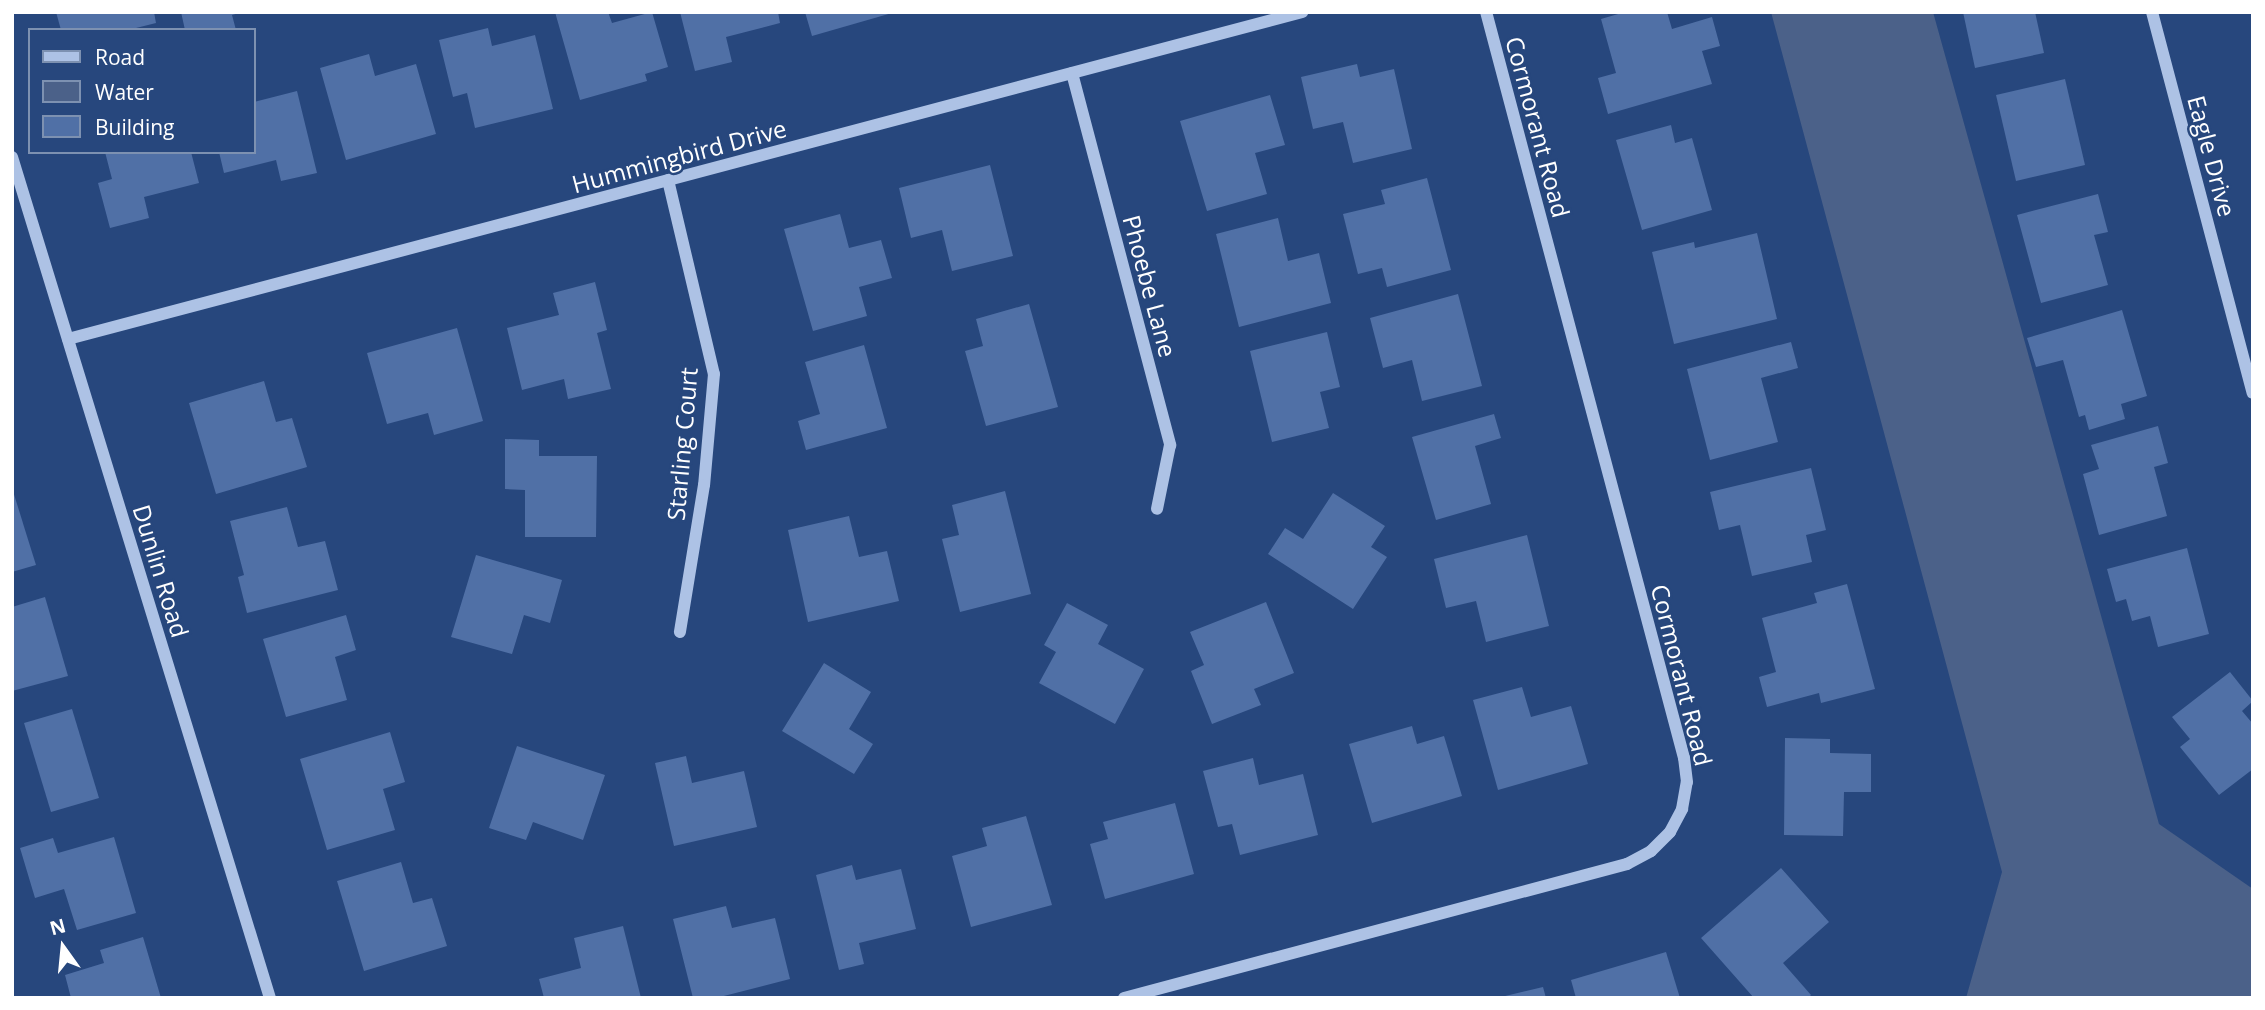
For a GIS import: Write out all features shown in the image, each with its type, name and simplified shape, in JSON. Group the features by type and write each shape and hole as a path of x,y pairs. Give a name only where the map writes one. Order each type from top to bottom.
{"street":[{"name":"Hummingbird Drive","path":"68,339 1302,12"},
{"name":"Cormorant Road","path":"1124,998 1627,864 1651,851 1670,832 1682,809 1687,782 1684,758 1486,12"},
{"name":"Eagle Drive","path":"2152,12 2253,393"},
{"name":"Phoebe Lane","path":"1072,74 1170,445 1157,509"},
{"name":"Dunlin Road","path":"12,157 270,998"},
{"name":"Starling Court","path":"668,180 714,374 704,485 680,632"}],"water":[{"path":"1771,12 1933,12 2159,824 2253,889 2253,998 1966,998 2002,872"}],"building":[{"path":"56,12 154,12 156,23 136,28 60,28"},
{"path":"181,12 239,12 232,15 235,28 185,28"},
{"path":"555,12 608,12 612,23 652,12 668,67 645,74 647,81 580,100"},
{"path":"680,12 778,12 780,23 726,37 732,62 695,71"},
{"path":"805,12 892,12 892,13 812,36"},
{"path":"1625,12 1667,12 1672,29 1712,17 1720,46 1702,51 1712,84 1608,114 1598,78 1616,73 1601,19"},
{"path":"1963,12 2035,12 2044,53 1975,68"},
{"path":"488,28 492,46 535,35 553,109 475,128 467,93 453,97 439,40"},
{"path":"369,54 375,76 416,64 436,134 346,160 320,68"},
{"path":"1357,64 1360,77 1394,69 1412,149 1353,163 1343,122 1313,129 1301,77"},
{"path":"2065,79 2085,165 2016,181 1996,95"},
{"path":"297,91 317,173 281,181 276,160 224,173 219,154 256,154 256,101"},
{"path":"1270,95 1285,145 1255,153 1267,194 1207,211 1180,121"},
{"path":"1671,125 1675,143 1692,138 1712,210 1642,230 1616,140"},
{"path":"106,154 192,154 199,183 144,197 149,218 110,228 98,183 112,179"},
{"path":"990,165 1013,256 952,271 942,230 911,238 899,188"},
{"path":"1427,178 1451,270 1387,287 1382,268 1358,274 1343,214 1385,204 1381,190"},
{"path":"2098,194 2108,232 2094,235 2108,285 2041,303 2017,215"},
{"path":"840,214 849,248 881,240 892,278 859,287 867,316 813,331 784,229"},
{"path":"1278,218 1288,261 1319,253 1331,303 1239,327 1216,234"},
{"path":"1757,233 1777,319 1674,344 1652,252 1694,242 1695,248"},
{"path":"595,282 607,330 597,333 611,389 568,399 564,379 522,390 507,328 559,315 553,293"},
{"path":"1458,294 1482,386 1422,401 1412,360 1383,368 1370,318"},
{"path":"1029,304 1058,407 986,426 965,351 983,346 976,319"},
{"path":"2122,310 2147,396 2121,404 2125,419 2089,430 2085,415 2079,417 2063,360 2036,367 2027,338"},
{"path":"457,328 483,421 434,435 428,413 387,424 367,353"},
{"path":"1327,332 1340,387 1320,392 1329,428 1272,442 1250,351"},
{"path":"1791,342 1798,368 1761,378 1778,442 1710,460 1687,369"},
{"path":"864,345 887,428 806,450 798,421 820,414 805,362"},
{"path":"264,381 276,422 292,418 307,467 216,494 189,403"},
{"path":"1494,414 1501,438 1475,446 1491,504 1436,520 1412,437"},
{"path":"2158,426 2168,463 2154,467 2167,516 2099,535 2083,474 2099,469 2091,445"},
{"path":"505,439 539,440 539,456 597,456 596,537 525,537 525,490 505,489"},
{"path":"1811,468 1826,530 1806,535 1812,562 1752,576 1740,525 1719,530 1710,492"},
{"path":"12,488 36,565 12,572"},
{"path":"1005,491 1031,594 960,612 942,539 959,535 952,505"},
{"path":"1333,493 1385,526 1371,547 1387,557 1353,609 1268,554 1285,528 1303,539"},
{"path":"287,507 298,547 325,541 338,590 247,613 238,577 244,575 230,521"},
{"path":"849,516 859,557 887,551 899,601 808,622 788,530"},
{"path":"1527,535 1549,626 1486,642 1476,601 1446,608 1434,559"},
{"path":"2187,548 2209,634 2158,647 2150,616 2132,621 2126,599 2116,602 2107,569"},
{"path":"476,555 562,580 550,623 524,615 512,654 451,637"},
{"path":"1847,584 1875,689 1821,703 1819,693 1767,707 1759,677 1776,672 1762,618 1817,603 1814,593"},
{"path":"45,597 68,676 12,691 12,607"},
{"path":"1266,602 1294,673 1254,689 1261,705 1212,724 1191,671 1204,665 1190,632"},
{"path":"1067,603 1108,625 1098,644 1144,669 1115,724 1039,683 1056,652 1044,645"},
{"path":"346,615 356,650 335,657 347,700 286,717 263,639"},
{"path":"824,663 871,692 849,729 873,744 854,774 782,731"},
{"path":"2230,672 2253,701 2242,711 2253,724 2253,769 2219,795 2180,747 2190,739 2172,717"},
{"path":"1522,687 1531,717 1571,706 1588,764 1498,790 1473,700"},
{"path":"72,709 99,798 51,812 24,723"},
{"path":"1412,726 1417,744 1444,736 1462,796 1372,823 1349,744"},
{"path":"390,732 405,782 383,789 395,830 327,850 300,759"},
{"path":"1785,738 1830,739 1830,753 1871,754 1871,792 1844,792 1843,836 1784,835"},
{"path":"517,746 605,775 583,840 533,822 526,840 489,828"},
{"path":"686,756 692,783 744,771 757,827 674,846 655,763"},
{"path":"1253,758 1259,785 1303,774 1318,835 1240,855 1232,824 1218,827 1203,771"},
{"path":"1175,803 1194,874 1105,899 1090,844 1108,839 1103,822"},
{"path":"1026,816 1052,905 971,927 952,856 987,846 982,828"},
{"path":"114,837 136,913 77,930 64,889 35,898 20,848 53,838 58,853"},
{"path":"401,862 413,903 432,898 447,946 364,971 337,881"},
{"path":"852,865 856,880 901,869 916,929 859,943 864,964 839,970 816,875"},
{"path":"1781,868 1829,922 1783,963 1811,995 1808,998 1754,998 1701,938"},
{"path":"726,906 732,928 775,918 790,979 716,998 693,998 673,919"},
{"path":"623,926 641,998 544,998 539,979 581,968 574,938"},
{"path":"143,937 161,998 71,998 65,975 104,963 100,950"},
{"path":"1666,952 1680,998 1576,998 1571,980"},
{"path":"1543,987 1546,998 1501,997"}]}
